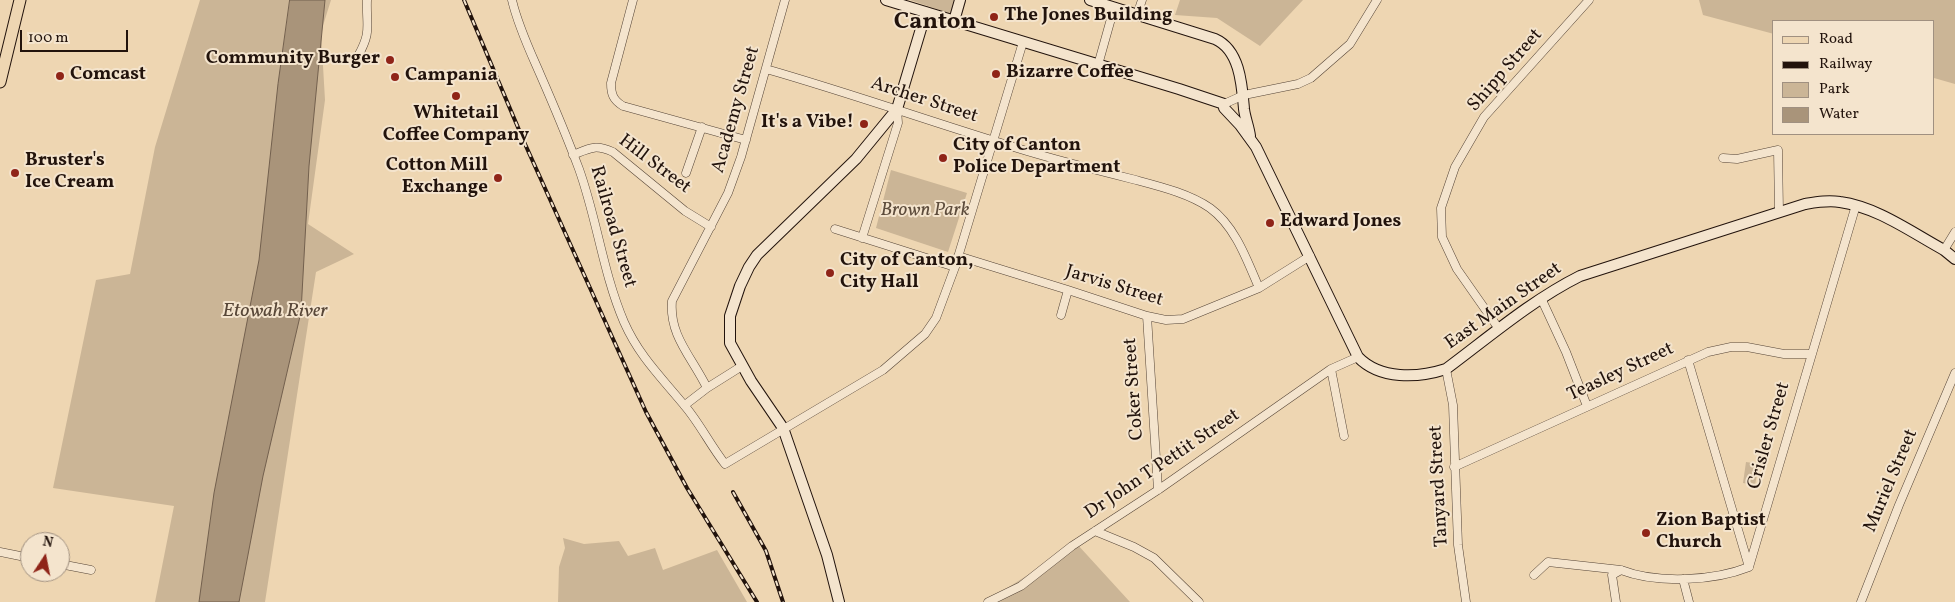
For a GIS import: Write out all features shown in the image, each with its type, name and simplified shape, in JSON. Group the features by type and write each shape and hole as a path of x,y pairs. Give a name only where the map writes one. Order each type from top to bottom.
{"main road":[{"path":"0,82 20,0"},
{"path":"886,0 902,2 954,21 1224,104 1224,108 1251,138"},
{"path":"954,21 960,0"},
{"path":"1090,0 1215,39 1232,53 1244,95 1244,110 1251,138 1358,357"},
{"path":"839,602 828,555 783,428 742,366 730,343 729,324 735,299 749,267 757,255 856,160 898,109 926,12"},
{"name":"East Main Street","path":"1358,357 1373,368 1405,376 1430,374 1446,369 1541,298 1580,276 1805,204 1826,201 1856,205 1944,250 1955,259"}],"street":[{"path":"358,56 366,42 367,0"},
{"name":"Railroad Street","path":"512,0 528,47 587,193 609,280 625,323 646,362 685,405 724,464 783,428"},
{"path":"633,0 611,83 611,92 614,100 623,106 746,140"},
{"name":"Academy Street","path":"707,388 676,334 671,309 672,301 728,193 746,140 786,0"},
{"path":"1137,15 1142,0"},
{"path":"1224,104 1244,95 1298,84 1312,78 1350,44 1376,0"},
{"name":"Shipp Street","path":"1500,329 1457,269 1442,237 1440,208 1455,167 1484,117 1589,0"},
{"path":"1098,65 1114,8"},
{"path":"783,428 883,370 925,334 936,318 955,267 1024,42"},
{"name":"Archer Street","path":"766,69 1039,154 1151,184 1188,198 1208,207 1219,215 1229,228 1259,288"},
{"path":"862,238 898,123 898,109"},
{"path":"686,174 702,127"},
{"name":"Hill Street","path":"573,155 594,147 602,147 613,152 686,211 711,227"},
{"path":"1723,158 1737,159 1778,150 1779,212"},
{"name":"Crisler Street","path":"1749,567 1810,354 1856,205"},
{"path":"835,229 955,267"},
{"path":"1944,250 1955,232"},
{"name":"Jarvis Street","path":"958,256 1146,316 1166,320 1184,319 1259,288 1310,256"},
{"path":"1061,315 1068,290"},
{"path":"1541,298 1588,406"},
{"name":"Coker Street","path":"1146,316 1158,490"},
{"name":"Teasley Street","path":"1454,467 1708,352 1731,347 1748,347 1784,354 1810,354"},
{"name":"Dr John T Pettit Street","path":"988,602 1021,586 1072,546 1158,490 1331,368 1358,357"},
{"path":"1534,574 1548,562 1622,570 1630,574 1650,577 1684,579 1710,578 1732,574 1749,567 1688,360"},
{"path":"685,405 707,388 742,366"},
{"path":"1331,368 1344,436"},
{"name":"Tanyard Street","path":"1446,369 1453,405 1458,545 1466,602"},
{"name":"Muriel Street","path":"1861,602 1899,505 1955,374"},
{"path":"1095,531 1134,546 1154,558 1199,602"},
{"path":"0,552 20,556"},
{"path":"70,566 90,570"},
{"path":"1616,602 1612,575 1622,570"},
{"path":"1684,579 1688,602"}],"green space":[{"path":"200,0 331,0 321,32 325,100 308,224 354,254 316,272 265,602 155,602 174,506 53,488 96,280 130,274 155,147"},
{"path":"910,0 955,0 951,14"},
{"path":"1180,0 1303,0 1260,46 1217,18 1175,15"},
{"path":"1699,0 1955,0 1955,84 1935,78 1935,20 1772,20 1772,33 1703,15"},
{"name":"Brown Park","path":"891,170 967,193 948,252 876,228"},
{"path":"1746,462 1759,464 1755,485 1743,483"},
{"path":"563,538 584,544 619,541 628,556 655,548 663,570 717,550 747,602 558,602 559,567 565,548"},
{"path":"1077,544 1130,602 985,602"}],"water":[{"name":"Etowah River","path":"290,0 325,0 309,166 301,312 263,476 239,602 199,602 214,493 259,260 278,84"}],"railway":[{"path":"464,0 525,144 646,412 687,488 757,602"},
{"path":"733,492 766,551 783,602"}],"place":[{"name":"The Jones Building","path":"994,17"},
{"name":"Community Burger","path":"390,60"},
{"name":"Bizarre Coffee","path":"996,74"},
{"name":"Comcast","path":"60,76"},
{"name":"Campania","path":"395,77"},
{"name":"Whitetail Coffee Company","path":"456,96"},
{"name":"It's a Vibe!","path":"864,124"},
{"name":"City of Canton Police Department","path":"943,158"},
{"name":"Bruster's Ice Cream","path":"15,173"},
{"name":"Cotton Mill Exchange","path":"498,178"},
{"name":"Edward Jones","path":"1270,223"},
{"name":"City of Canton, City Hall","path":"830,273"},
{"name":"Zion Baptist Church","path":"1646,533"}],"district":[{"name":"Canton","path":"935,24"}]}
